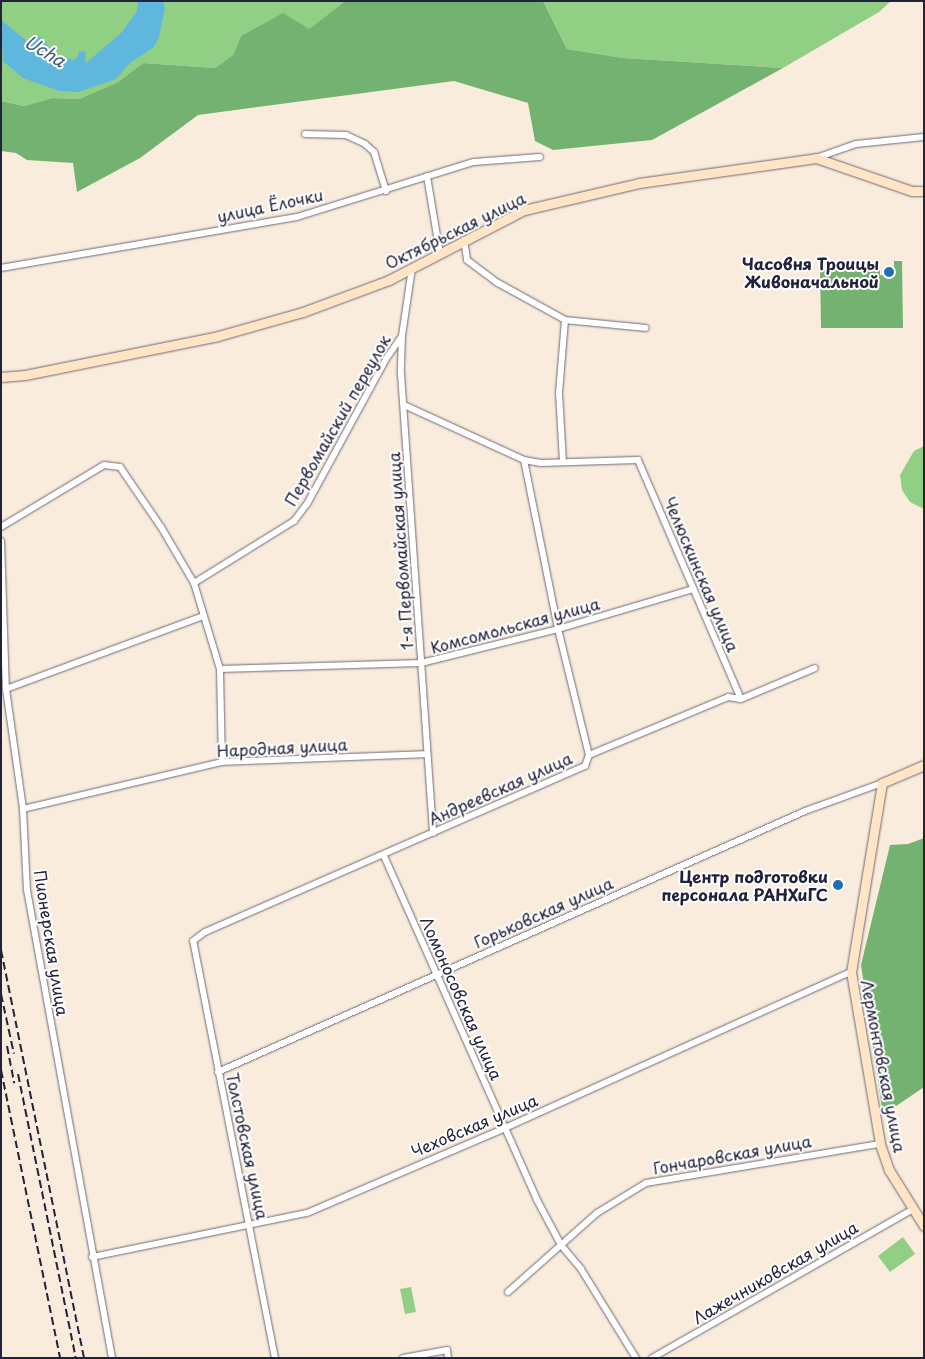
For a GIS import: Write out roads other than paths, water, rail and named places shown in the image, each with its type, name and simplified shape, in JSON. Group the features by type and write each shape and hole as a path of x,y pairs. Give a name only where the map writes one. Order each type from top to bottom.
{"street":[{"path":"305,134 346,135 365,144 374,152 386,191"},
{"path":"816,158 856,144 924,137"},
{"name":"улица Ёлочки","path":"1,268 297,217 386,191 426,176 474,162 540,157"},
{"name":"Октябрьская улица","path":"1,377 25,375 227,333 303,312 412,268 524,210 561,199 728,168 816,158 912,191 924,191"},
{"path":"426,176 440,254"},
{"path":"464,240 467,260 498,283 565,320 646,328"},
{"name":"1-я Первомайская улица","path":"412,268 402,336 404,405 433,833"},
{"path":"404,405 524,460 541,464 563,462 559,393 565,320"},
{"name":"Первомайский переулок","path":"194,584 294,521 307,504 386,359 402,336"},
{"path":"524,460 558,629 589,755"},
{"name":"Челюскинская улица","path":"563,462 638,460 741,699"},
{"path":"1,527 104,464 113,463 120,467 142,497 194,584 220,670 222,762"},
{"name":"Пионерская улица","path":"1,541 6,689 23,809 27,890 92,1257 112,1358"},
{"name":"Комсомольская улица","path":"220,670 421,663 558,629 693,589"},
{"path":"6,689 203,616"},
{"name":"Андреевская улица","path":"192,940 204,932 384,856 585,766 589,755 728,697 741,699 815,668"},
{"name":"Народная улица","path":"23,809 222,762 427,754"},
{"path":"882,783 924,765"},
{"name":"Лермонтовская улица","path":"882,783 851,972 880,1144 911,1210 924,1226"},
{"name":"Горьковская улица","path":"218,1072 805,811 882,783"},
{"name":"Ломоносовская улица","path":"384,856 435,976 561,1245 581,1269 636,1358"},
{"name":"Толстовская улица","path":"192,940 275,1358"},
{"name":"Чеховская улица","path":"92,1257 307,1213 505,1128 851,972"},
{"name":"Гончаровская улица","path":"508,1292 597,1213 646,1183 880,1144"},
{"name":"Лажечниковская улица","path":"652,1358 911,1210"},
{"path":"402,1358 447,1350 448,1358"}],"water":[{"name":"Ucha","path":"138,1 163,1 165,8 159,37 154,47 130,63 116,79 78,92 59,91 23,78 3,61 1,20 27,41 36,36 42,38 55,55 73,60 77,58 79,52 85,51 86,63 122,32 137,11"}],"railway":[{"path":"1,950 84,1358"},
{"path":"1,994 14,1054"},
{"path":"7,1046 14,1083"},
{"path":"1,1070 60,1358"},
{"path":"18,1074 76,1358"}],"place":[{"name":"Часовня Троицы Живоначальной","path":"889,272"},
{"name":"Центр подготовки персонала РАНХиГС","path":"838,885"}]}
